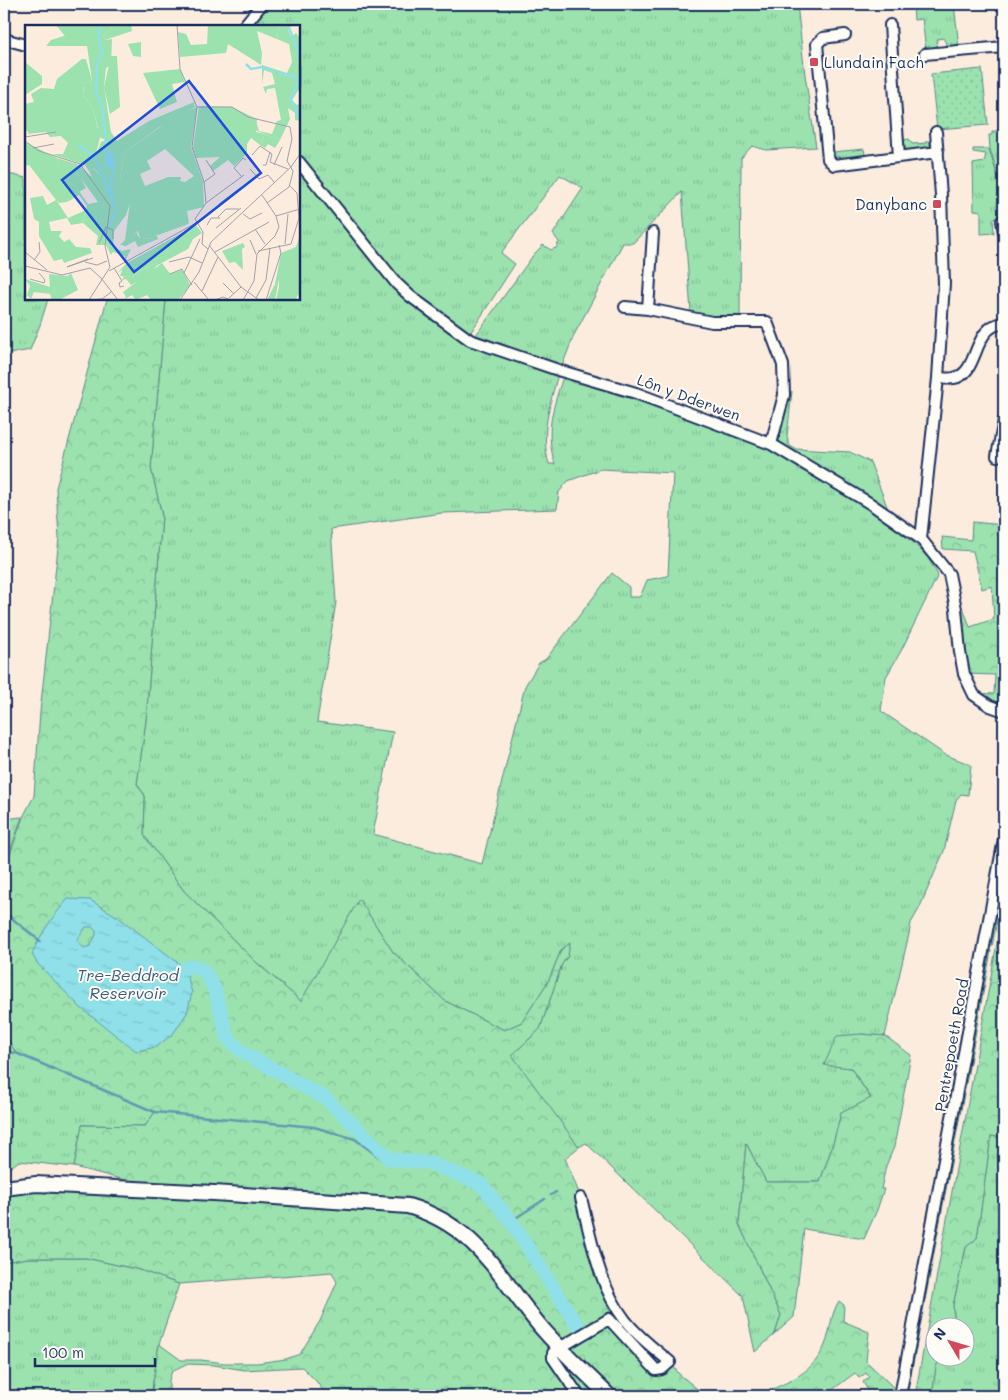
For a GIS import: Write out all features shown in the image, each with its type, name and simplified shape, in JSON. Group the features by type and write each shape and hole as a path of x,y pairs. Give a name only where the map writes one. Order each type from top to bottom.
{"main road":[{"path":"4,1188 36,1184 214,1193 408,1206 422,1210 437,1216 455,1228 483,1252 540,1326 609,1396"}],"street":[{"path":"245,25 262,4"},
{"path":"890,25 899,157"},
{"path":"845,35 823,38 817,44 828,159 834,165 938,152"},
{"path":"4,39 25,45"},
{"path":"925,54 1004,47"},
{"path":"921,539 938,378 944,283 939,233 941,195 936,132"},
{"name":"Lôn y Dderwen","path":"300,163 397,284 410,296 464,336 561,371 636,393 770,444 871,504 921,539 949,574 956,609 964,674 974,695 990,706 1004,711"},
{"path":"1002,221 1004,232"},
{"path":"648,309 654,233"},
{"path":"625,307 648,309 712,322 767,322 782,365 784,395 770,444"},
{"path":"938,378 955,378 965,371 986,331 997,324 1004,323"},
{"path":"997,456 1004,420"},
{"name":"Pentrepoeth Road","path":"900,1396 1004,839"},
{"path":"579,1396 553,1358 553,1353 609,1319 656,1370 662,1369 670,1362 637,1334 614,1304 598,1261 581,1198"}],"green space":[{"path":"264,4 797,4 816,147 766,150 752,146 741,158 740,317 716,318 691,312 682,192 633,243 623,243 574,335 562,366 476,335 534,254 543,245 551,250 556,248 559,242 553,234 583,188 560,175 501,253 515,264 469,335 415,296 399,281 300,158 300,25 248,25"},
{"path":"913,4 954,4 959,47 948,47 943,38 937,39 936,49 926,50 922,19 914,20"},
{"path":"982,69 988,125 937,129 931,74"},
{"path":"1004,119 1004,194 990,149 989,135 998,130"},
{"path":"909,139 912,144 930,141 930,144 922,150 908,150 905,149 904,140"},
{"path":"864,149 865,154 853,159 840,158 833,152"},
{"path":"973,149 989,149 1004,197 1004,213 1000,212 998,218 993,219 994,233 981,234 981,211 974,210 973,164 984,162 986,154 973,152"},
{"path":"4,173 25,178 25,300 48,300 30,350 4,355"},
{"path":"300,173 350,230 395,290 437,323 463,340 558,374 547,419 545,442 549,464 555,464 550,442 550,432 555,401 562,380 566,377 768,447 798,468 869,507 915,544 928,558 938,575 901,651 886,677 881,711 944,754 971,765 968,795 961,794 956,800 944,851 911,923 885,1036 861,1034 824,1064 851,1068 871,1099 841,1113 820,1182 766,1182 746,1143 739,1224 781,1315 775,1334 755,1352 743,1296 586,1143 579,1147 527,1079 512,1055 540,1029 562,964 568,956 569,944 561,950 549,980 522,1022 504,1030 445,1001 393,952 359,900 302,1002 257,963 184,891 144,835 145,796 137,784 146,720 162,516 151,468 166,300 300,300","holes":["601,469 673,473 668,576 647,580 640,597 629,597 629,587 612,573 546,659 539,663 525,686 482,864 373,834 393,732 317,722 336,602 331,529 442,513 557,509 559,492 568,481"]},
{"path":"107,300 166,300 151,468 162,516 146,720 137,784 145,796 144,835 184,891 257,963 301,1001 359,899 393,952 445,1001 504,1030 522,1022 549,980 561,950 570,943 568,956 562,964 540,1029 512,1055 579,1147 565,1158 581,1198 619,1311 670,1362 679,1374 706,1396 327,1396 302,1367 244,1370 214,1365 186,1364 172,1371 169,1380 169,1396 151,1396 159,1344 181,1360 257,1363 286,1359 300,1354 320,1321 337,1282 332,1272 179,1284 140,1270 86,1258 28,1258 4,1262 4,1188 408,1206 459,1230 445,1214 430,1207 141,1184 74,1167 82,1125 145,1126 155,1112 16,1053 4,1033 4,854 10,855 23,817 34,796 40,712 59,538 56,488"},
{"path":"792,391 787,436 789,445 795,449 850,452 870,462 888,509 781,446 778,437 785,402"},
{"path":"972,522 1004,525 1004,706 991,704 975,693 994,694 995,675 966,674 959,612 964,610 970,627 994,619 992,586 982,589 973,551 943,549 942,537 971,540"},
{"path":"22,817 9,854 4,853 4,819"},
{"path":"1004,864 1004,883 992,947 989,946"},
{"path":"1004,904 1004,1138 991,1136 977,1238 966,1247 953,1305 954,1318 929,1318"},
{"path":"988,950 991,951 907,1396 903,1396"},
{"path":"4,1033 16,1053 155,1112 145,1126 82,1125 74,1167 19,1161 4,1172"},
{"path":"861,1034 885,1036 911,1055 894,1147 886,1166 881,1189 884,1189 864,1239 804,1229 794,1317 775,1334 781,1315 739,1224 746,1143 766,1182 820,1182 841,1113 871,1098 851,1068 824,1065 837,1036"},
{"path":"991,1136 1004,1138 1004,1396 932,1396 936,1368 976,1368 976,1318 954,1318 953,1305 966,1247 977,1238"},
{"path":"28,1258 86,1258 140,1270 179,1284 159,1344 151,1396 4,1396 4,1262"},
{"path":"839,1301 844,1305 843,1321 869,1332 866,1361 893,1387 892,1396 867,1396 870,1394 863,1382 869,1377 866,1373 859,1378 855,1373 824,1396 755,1396 796,1378 813,1364 825,1345"},
{"path":"926,1335 926,1368 936,1368 932,1396 915,1396"}],"water":[{"name":"Tre-Beddrod Reservoir","path":"68,899 90,900 118,917 185,968 192,993 187,1013 173,1034 156,1047 136,1051 81,1008 37,963 32,954 52,918","holes":["86,927 92,927 96,931 96,935 90,946 84,948 77,940"]}],"waterway":[{"path":"4,912 40,941"},
{"path":"185,968 195,966 205,972 214,988 228,1038 242,1052 325,1098 390,1159 430,1163 481,1184 511,1221 577,1325"},
{"path":"4,1052 16,1053 155,1112 314,1127 355,1139 383,1160"},
{"path":"551,1195 556,1192"},
{"path":"511,1221 545,1199"}],"place":[{"name":"Llundain Fach","path":"814,62"},
{"name":"Danybanc","path":"937,204"}]}
